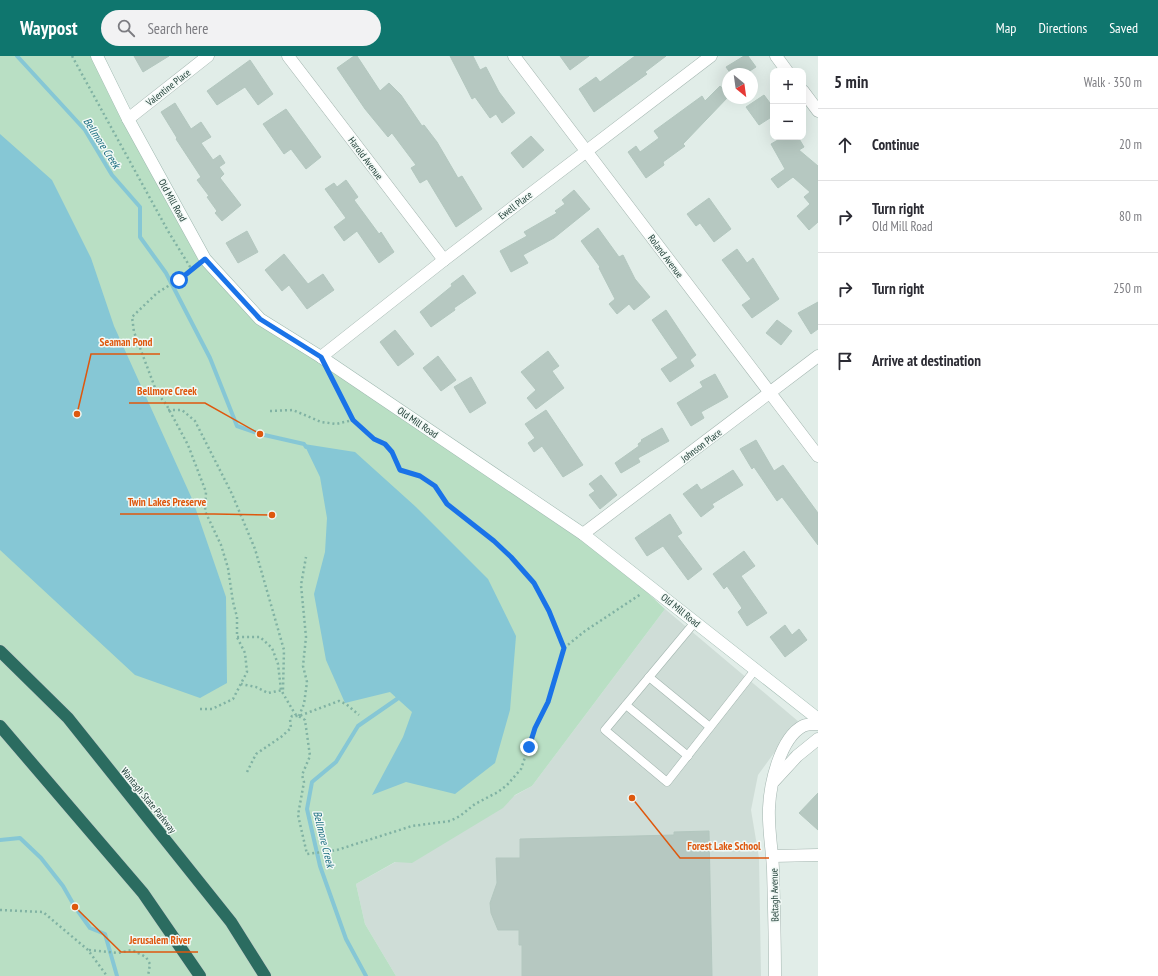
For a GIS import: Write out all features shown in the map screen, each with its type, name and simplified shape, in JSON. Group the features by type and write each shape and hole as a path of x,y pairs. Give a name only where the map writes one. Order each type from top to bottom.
{"highway":[{"name":"Wantagh State Parkway","path":"0,651 68,718 231,922 265,976"},
{"path":"0,726 143,893 200,976"}],"street":[{"name":"Old Mill Road","path":"97,56 128,119 205,259 260,319 321,357 583,534 818,719"},
{"name":"Valentine Place","path":"128,119 208,56"},
{"name":"Harold Avenue","path":"288,56 444,260"},
{"name":"Roland Avenue","path":"514,56 818,456"},
{"name":"Ewell Place","path":"321,357 444,260 711,56"},
{"path":"776,56 785,68"},
{"path":"806,95 818,111"},
{"name":"Johnson Place","path":"583,534 818,356"},
{"name":"Beltagh Avenue","path":"775,976 773,856 769,809 773,782 779,758 795,732 804,725 818,724"},
{"path":"773,782 796,756 818,739"},
{"path":"773,856 818,855"}],"lane":[{"path":"695,622 605,730 667,782 755,670"},
{"path":"649,676 710,727"},
{"path":"626,705 688,756"}],"path":[{"path":"72,56 168,231 192,270"},
{"path":"200,710 212,709 233,699 247,672 245,653 237,637 237,617 233,602 228,568 221,545 205,511 206,492 188,445 157,393 134,332 132,317 157,293 179,280 205,259"},
{"path":"330,376 353,420 374,439 385,444 392,452 400,470 420,476 435,486 447,504 494,541 511,557 534,583 549,611 564,648"},
{"path":"168,410 182,410 195,421 232,494 255,549 284,650 283,690 268,693 256,687 241,684"},
{"path":"270,411 293,410 321,422 336,424 353,420"},
{"path":"299,716 304,704 307,682 303,666 306,637 301,585 306,557"},
{"path":"237,637 260,637 272,648 278,664 281,690 295,714 305,720 310,756 302,774 304,782 298,815 307,854 337,850 412,826 450,821 460,816 475,804 498,792 507,785 521,769 535,728 548,702 564,648 585,631 652,587"},
{"path":"247,772 256,754 281,737 291,728 290,719 292,716 299,716 339,701 346,704 359,715"},
{"path":"0,910 43,912 88,950 107,976"},
{"path":"88,950 112,953 132,950 146,957 150,964 148,976"}],"shaded area":[{"path":"665,609 799,722 782,742 758,775 751,810 759,858 761,976 396,976 365,924 356,884 532,786"}],"green space":[{"path":"0,56 91,56 134,141 242,308 620,567 665,609 532,786 515,795 503,808 412,863 395,862 356,884 365,924 396,976 0,976"}],"water":[{"path":"0,134 52,180 91,258 114,326 193,501 226,597 227,683 200,698 135,675 0,550"},
{"path":"304,444 355,452 416,507 488,579 516,636 510,710 495,763 455,794 406,782 372,795 403,737 412,712 390,692 345,703 326,660 314,594 325,552 327,518 320,477"}],"building":[{"path":"134,56 169,56 143,72"},
{"path":"354,56 357,56 380,91 389,83 401,95 422,126 424,125 437,142 458,178 462,176 482,209 456,227 427,179 420,183 411,168 416,165 392,133 388,137 365,109 337,68"},
{"path":"450,56 473,56 480,70 486,67 499,92 515,113 502,123 496,114 490,118 475,97 472,99"},
{"path":"560,56 589,56 570,70"},
{"path":"635,56 666,56 645,72 647,74 594,112 579,89 596,77 600,82"},
{"path":"744,56 748,56 756,67 727,68 726,67"},
{"path":"250,60 273,94 258,105 245,87 217,105 207,91"},
{"path":"720,86 722,88 722,103 683,144 685,146 663,162 664,165 646,178 628,152 636,146 640,152 659,138 654,131 702,96 705,101"},
{"path":"764,95 770,103 770,118 759,125 746,107 750,104 758,104 758,99"},
{"path":"175,103 191,129 201,122 211,137 201,143 213,160 220,155 225,163 219,167 224,174 220,178 241,205 222,221 215,213 217,211 207,197 209,196 197,180 201,177 176,139 177,138 161,112"},
{"path":"286,109 321,157 306,169 291,149 284,154 263,124"},
{"path":"531,136 544,150 523,168 511,153"},
{"path":"778,140 800,140 804,147 799,150 818,166 818,222 809,230 797,216 810,204 804,197 810,192 793,177 778,188 771,179 785,169 771,144"},
{"path":"346,180 358,197 354,200 379,234 381,232 394,252 379,263 357,231 344,241 334,227 346,218 325,189 334,183 337,187"},
{"path":"574,190 590,209 554,238 523,255 528,263 511,272 500,251 527,236 524,232 557,213 555,211 565,204 562,200"},
{"path":"709,198 731,229 714,242 700,223 696,226 687,214"},
{"path":"598,228 619,257 623,255 635,279 650,297 634,310 629,304 617,314 609,304 615,299 599,268 600,267 581,241"},
{"path":"247,231 258,252 238,263 226,243"},
{"path":"737,249 747,263 753,258 779,299 752,318 742,305 751,299 722,260"},
{"path":"284,254 308,284 323,274 334,290 307,309 289,285 282,291 265,270"},
{"path":"463,275 476,293 454,308 455,310 431,327 420,312"},
{"path":"818,302 818,329 811,334 798,313"},
{"path":"666,310 696,355 690,360 694,366 670,382 661,369 678,358 652,320"},
{"path":"777,320 792,331 781,345 766,333"},
{"path":"395,330 414,354 398,366 380,342"},
{"path":"548,351 559,366 552,371 564,388 536,409 527,398 536,390 521,372"},
{"path":"438,356 456,380 441,391 423,368"},
{"path":"715,374 728,397 701,412 704,418 691,426 677,403 703,387 700,382"},
{"path":"471,377 486,403 470,413 454,387"},
{"path":"546,410 583,465 563,477 542,446 534,452 528,443 535,438 525,424"},
{"path":"662,428 669,441 638,458 640,462 621,473 615,463 639,446 638,444 642,441 641,440"},
{"path":"756,440 774,471 783,465 818,513 818,545 782,497 777,501 754,467 752,469 740,449"},
{"path":"733,470 743,485 712,504 714,507 701,517 683,494 697,484 701,490"},
{"path":"601,475 617,495 600,509 589,495 595,491 589,484"},
{"path":"670,514 682,533 677,536 702,569 688,580 663,546 647,556 635,538"},
{"path":"744,551 755,566 741,576 767,613 747,626 738,612 742,608 727,586 724,589 713,574"},
{"path":"785,625 792,635 799,629 807,640 785,657 770,637"},
{"path":"818,793 818,830 799,813"},
{"path":"709,831 712,976 522,976 522,945 519,945 519,930 498,930 491,913 490,903 497,883 496,858 520,858 520,839 674,835 674,832"}],"waterway":[{"name":"Bellmore Creek","path":"17,56 85,130 112,175 140,207 140,237 166,273 210,358 237,426 260,434 304,444 306,447"},
{"name":"Bellmore Creek","path":"366,976 346,939 320,866 307,809 312,782 336,762 358,726 397,699 399,695"},
{"path":"0,840 20,838 41,858 63,886 75,907 90,928 105,934 117,976"}],"place":[{"name":"Seaman Pond","path":"77,414"},
{"name":"Bellmore Creek","path":"260,434"},
{"name":"Twin Lakes Preserve","path":"272,515"},
{"name":"Forest Lake School","path":"632,798"},
{"name":"Jerusalem River","path":"75,907"}],"route":[{"path":"179,280 205,259 260,319 321,357 353,420 374,439 385,444 392,452 400,470 420,476 435,486 447,504 494,541 511,557 534,583 549,611 564,648 548,702 535,728 529,747"}]}
